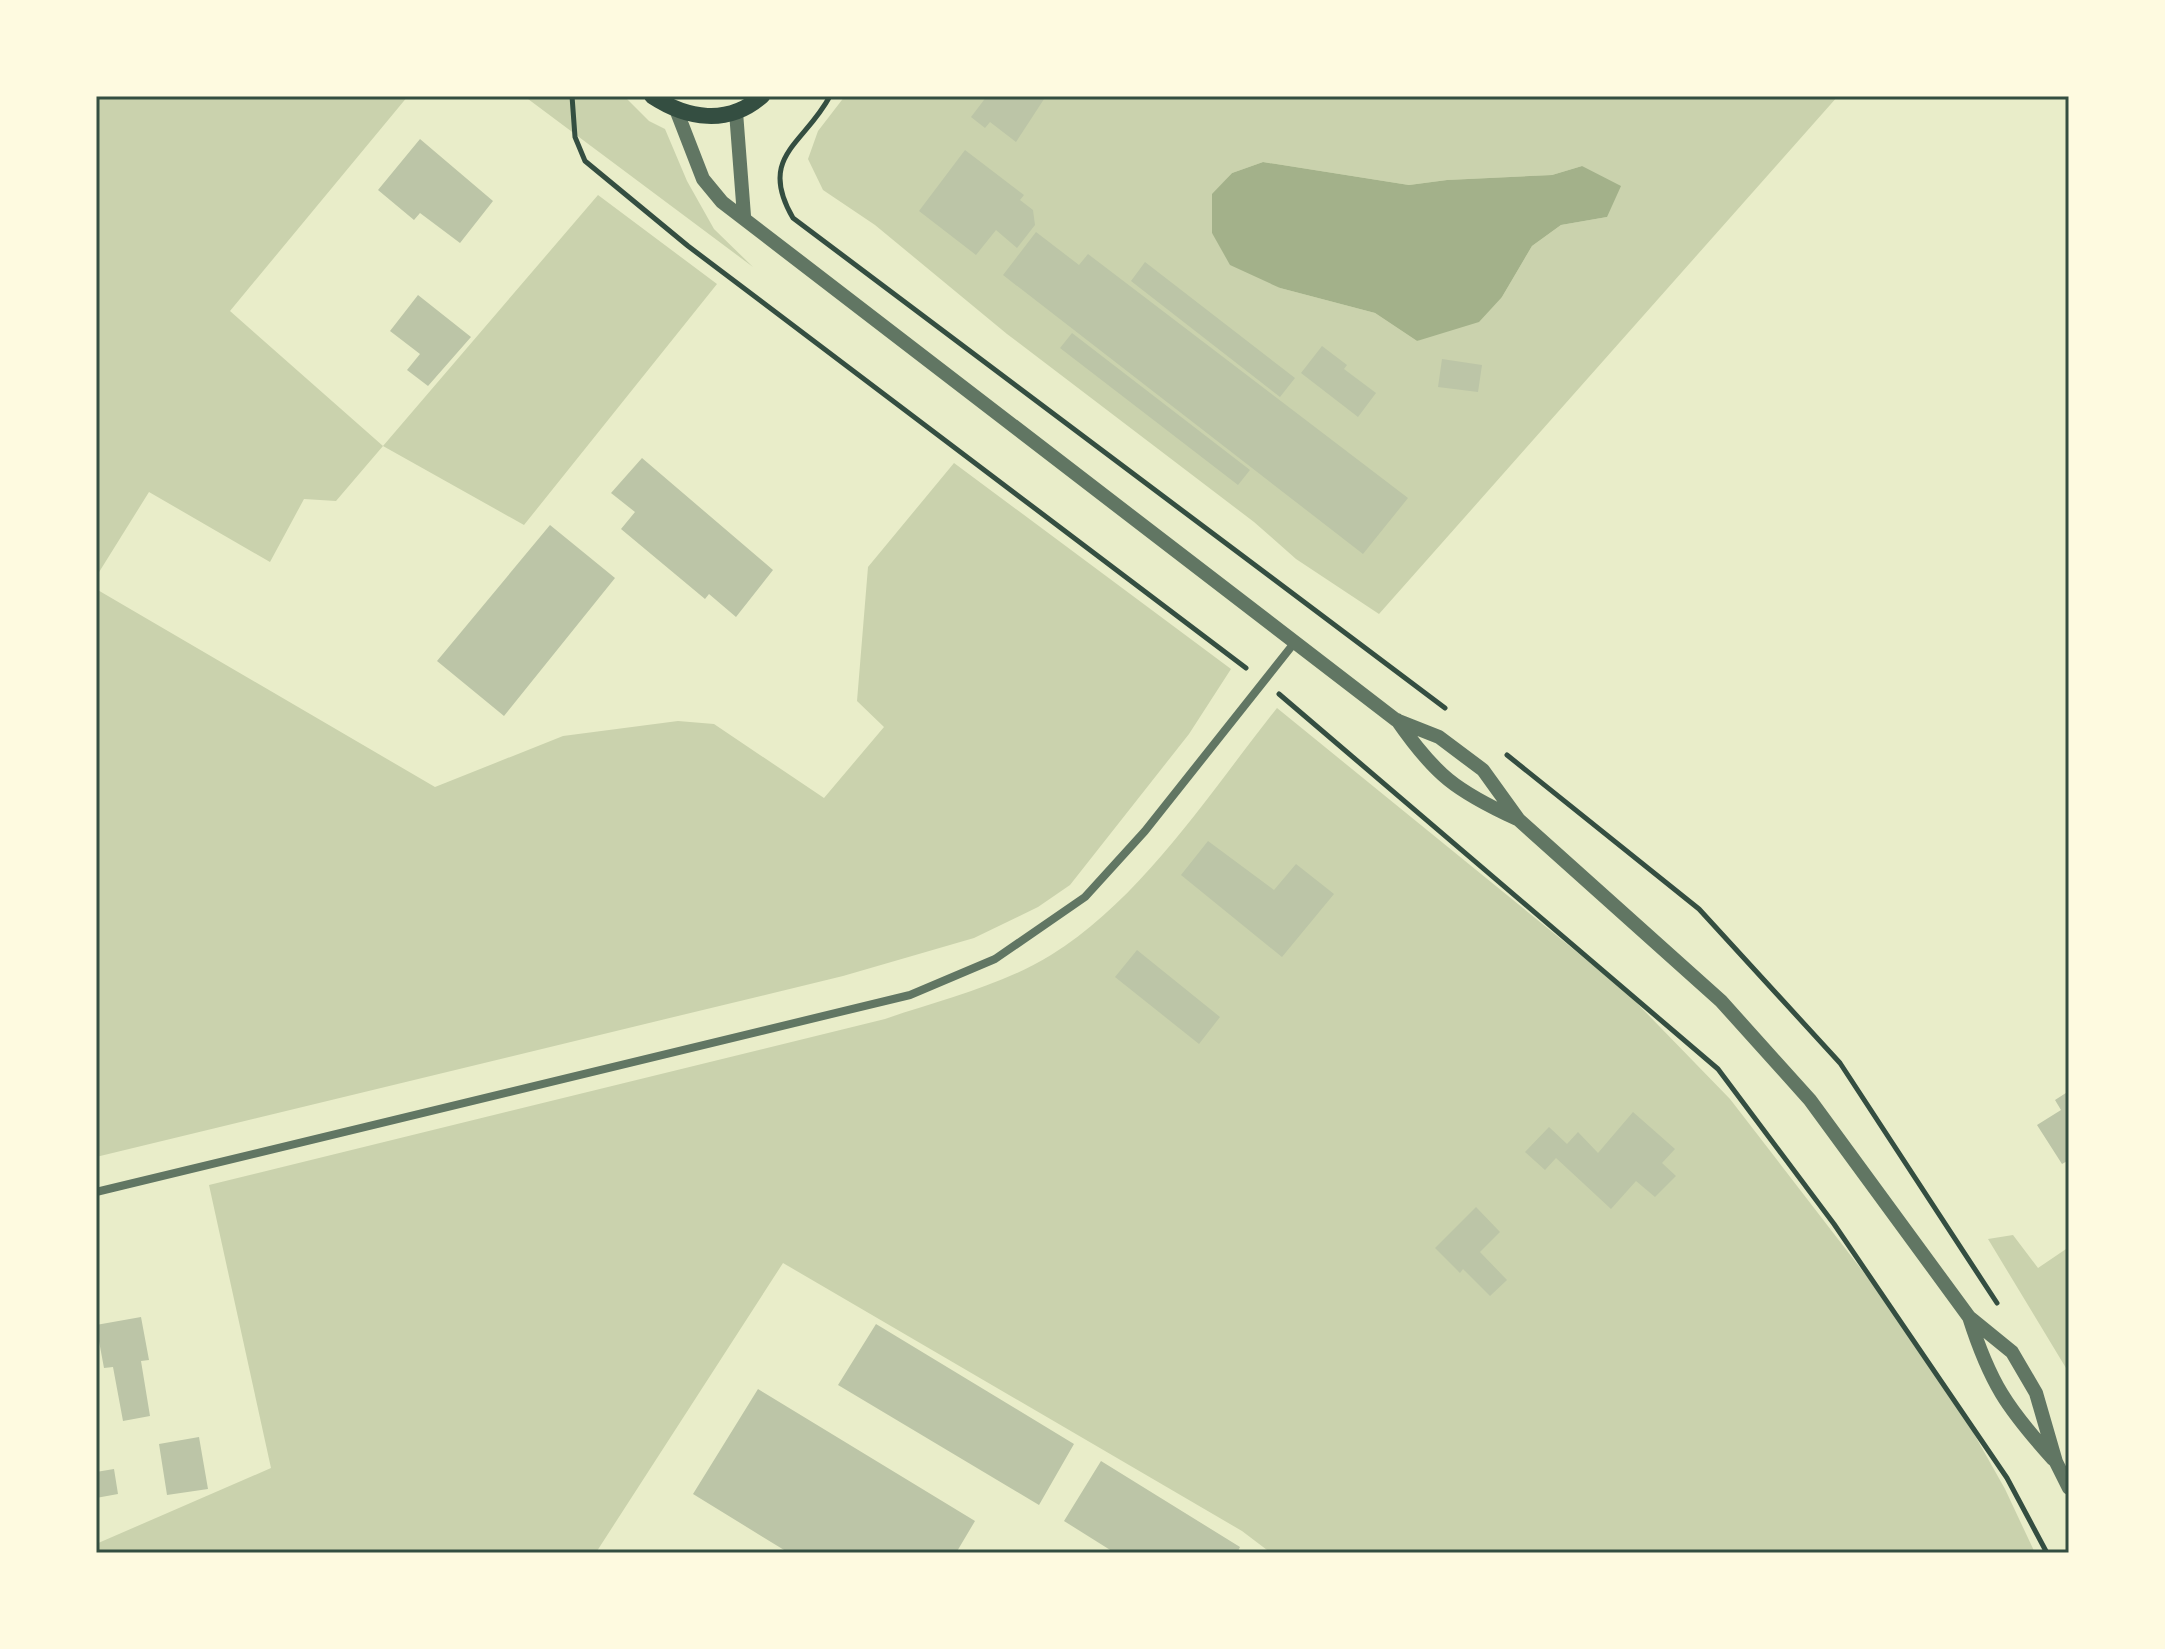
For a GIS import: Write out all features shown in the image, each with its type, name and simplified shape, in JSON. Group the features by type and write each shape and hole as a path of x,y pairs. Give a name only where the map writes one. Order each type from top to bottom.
{"main road":[{"path":"652,96 677,112 706,117 736,112 762,96"}],"street":[{"path":"677,112 703,179 722,202 1396,720 1439,737 1483,770 1519,820 1721,1001 1810,1100 1969,1317 2012,1352 2036,1393 2056,1462 2069,1488"},
{"path":"736,112 744,216"},
{"path":"96,1192 910,995 995,959 1085,897 1145,831 1295,642"},
{"path":"1396,720 1426,763 1471,798 1519,820"},
{"path":"1969,1317 1986,1370 2015,1417 2056,1462"}],"path":[{"path":"572,96 575,137 585,161 688,246 1264,681 1718,1069 1834,1224 1999,1465 2047,1553"},
{"path":"830,96 822,112 787,149 779,173 781,196 793,218 836,251"}],"shaded area":[{"path":"96,96 408,96 230,311 383,446 336,501 304,499 270,562 149,492 96,577"},
{"path":"524,96 624,96 649,121 665,129 687,181 714,229 753,267"},
{"path":"845,96 1838,96 1379,614 1296,559 1254,522 1007,334 875,225 823,190 808,159 818,131","holes":["1263,162 1409,185 1552,175 1582,166 1607,217 1561,225 1532,246 1502,297 1417,341 1375,313 1280,288 1212,233 1212,195 1232,173"]},
{"path":"1263,162 1409,185 1552,175 1582,166 1621,186 1607,217 1561,225 1532,246 1502,297 1479,322 1417,341 1375,313 1280,288 1230,265 1212,233 1212,194 1232,173"},
{"path":"598,195 717,284 524,525 383,446"},
{"path":"954,463 1231,669 1189,734 1070,885 1038,907 974,938 843,976 96,1157 96,589 435,787 563,736 678,721 714,724 824,798 884,727 857,701 868,567"},
{"path":"1277,708 1626,992 1730,1099 1895,1313 1960,1409 2005,1489 2035,1553 1271,1553 1242,1531 783,1263 597,1551 599,1553 96,1553 96,1544 271,1468 209,1185 885,1019 1012,975 1051,955 1116,904 1173,842"},
{"path":"2013,1235 2038,1268 2069,1247 2069,1373 1988,1239"}],"building":[{"path":"987,96 1046,96 1016,142 990,122 985,128 971,117"},
{"path":"420,139 493,201 460,243 420,213 414,220 378,190"},
{"path":"965,150 1024,195 1020,200 1033,210 1035,225 1017,248 996,230 976,255 919,211"},
{"path":"1036,232 1079,265 1088,254 1408,498 1363,554 1003,275"},
{"path":"1145,262 1295,378 1280,397 1131,281"},
{"path":"418,295 471,337 428,386 407,370 420,354 390,331"},
{"path":"1072,333 1250,470 1238,485 1060,348"},
{"path":"1322,346 1347,365 1344,369 1376,393 1358,417 1301,373"},
{"path":"1442,359 1482,365 1478,392 1438,387"},
{"path":"642,458 773,570 736,617 709,594 705,599 621,529 635,512 611,493"},
{"path":"550,525 615,578 504,716 437,661"},
{"path":"1208,841 1274,890 1296,864 1334,894 1282,957 1181,875"},
{"path":"1137,950 1220,1017 1199,1044 1115,977"},
{"path":"2069,1091 2069,1160 2062,1164 2037,1125 2061,1110 2055,1100"},
{"path":"1633,1112 1675,1149 1662,1163 1676,1176 1655,1197 1636,1181 1611,1209 1556,1158 1545,1170 1525,1152 1549,1127 1567,1144 1578,1132 1598,1153"},
{"path":"1476,1207 1500,1232 1480,1252 1507,1280 1490,1296 1463,1269 1460,1273 1435,1248"},
{"path":"141,1317 149,1360 141,1361 150,1416 123,1421 113,1367 104,1368 96,1325"},
{"path":"876,1324 1074,1444 1039,1505 838,1385"},
{"path":"758,1389 975,1521 956,1553 789,1553 693,1494"},
{"path":"199,1437 208,1489 167,1495 159,1444"},
{"path":"1101,1461 1240,1547 1237,1553 1115,1553 1064,1521"},
{"path":"114,1469 118,1494 96,1498 96,1472"}]}
